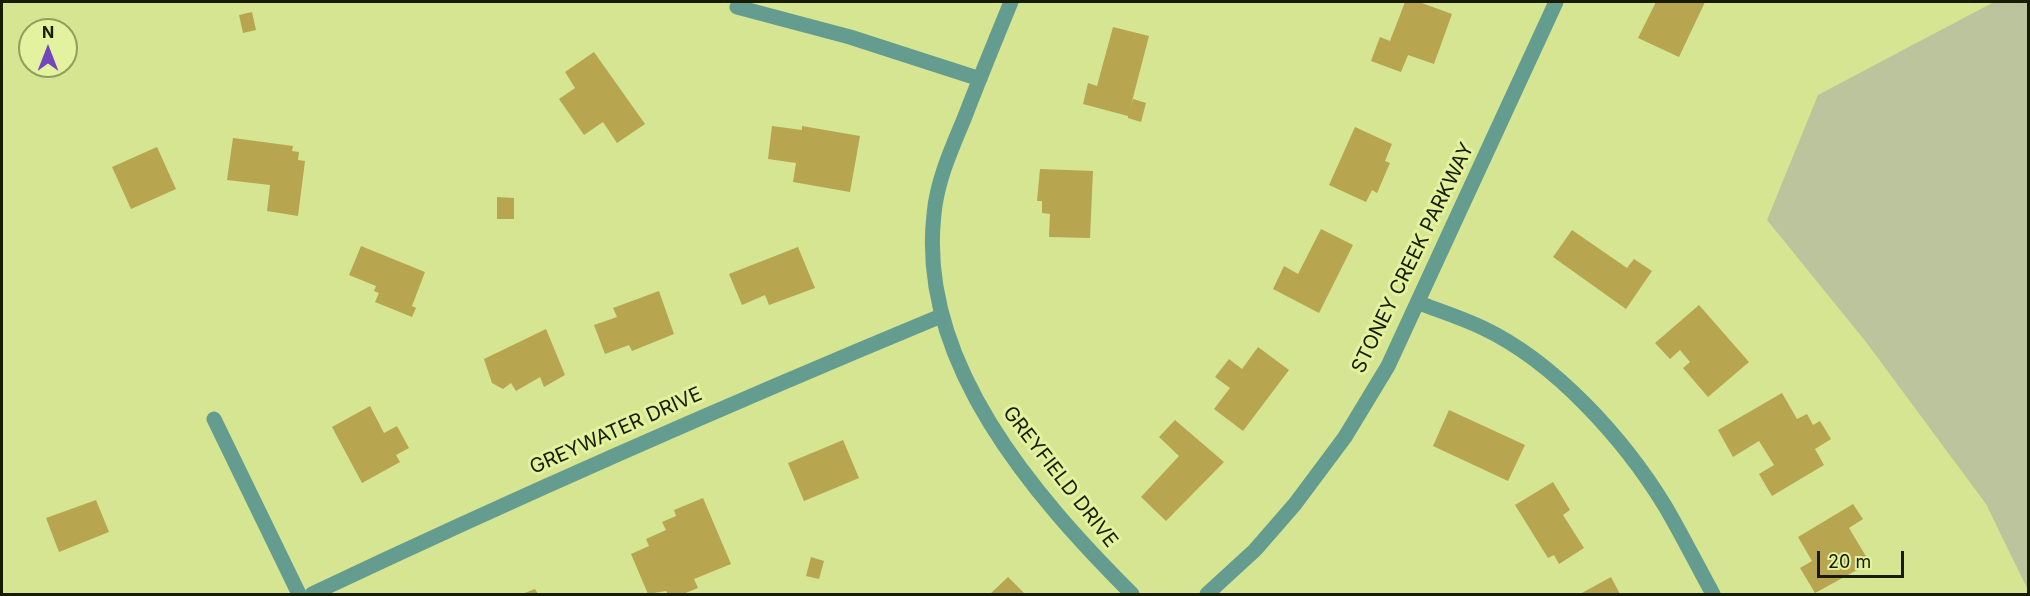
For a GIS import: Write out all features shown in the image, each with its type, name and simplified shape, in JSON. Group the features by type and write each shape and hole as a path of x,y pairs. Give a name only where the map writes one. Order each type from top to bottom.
{"street":[{"name":"GREYFIELD DRIVE","path":"1011,2 941,176 934,214 932,262 941,316 953,353 980,407 1010,453 1094,556 1132,594"},
{"name":"STONEY CREEK PARKWAY","path":"1207,594 1255,550 1288,511 1345,436 1388,366 1556,2"},
{"path":"737,7 850,37 980,79"},
{"path":"1419,303 1483,328 1516,346 1553,375 1632,459 1664,506 1713,594"},
{"name":"GREYWATER DRIVE","path":"312,594 614,454 941,316"},
{"path":"214,419 299,594"}],"green space":[{"path":"1994,2 2028,2 2028,590 1986,504 1866,342 1767,220 1818,95"}],"building":[{"path":"1405,2 1419,2 1452,14 1434,64 1408,55 1401,72 1371,61 1380,37 1390,41"},
{"path":"1656,2 1705,2 1679,57 1638,38"},
{"path":"252,12 256,30 243,33 239,15"},
{"path":"1113,27 1149,36 1130,109 1133,99 1146,103 1141,122 1128,118 1128,116 1083,104 1088,83 1097,86"},
{"path":"594,52 645,124 617,143 603,122 584,135 559,99 575,88 565,72"},
{"path":"772,126 802,130 802,126 860,136 850,192 793,182 796,163 768,159"},
{"path":"1355,127 1392,144 1385,161 1390,163 1377,193 1372,190 1366,202 1329,185"},
{"path":"233,138 293,146 292,151 299,152 298,160 305,161 298,216 267,211 270,185 227,180"},
{"path":"157,147 176,189 131,209 112,167"},
{"path":"1040,169 1093,171 1090,238 1049,237 1050,214 1042,213 1042,201 1037,201"},
{"path":"497,197 514,198 514,219 497,219"},
{"path":"1321,229 1353,245 1319,313 1273,289 1284,266 1298,274"},
{"path":"1572,230 1627,268 1634,259 1652,271 1626,309 1553,257"},
{"path":"361,246 425,272 412,306 416,308 412,317 375,302 379,293 374,291 376,286 349,275"},
{"path":"798,247 815,288 769,305 765,295 742,305 729,274"},
{"path":"659,291 674,334 632,351 629,345 605,354 594,325 617,317 613,308"},
{"path":"1699,305 1749,362 1708,397 1683,368 1690,362 1680,350 1670,359 1655,343"},
{"path":"546,329 565,375 544,387 540,377 516,391 511,383 503,389 492,383 484,359"},
{"path":"1258,347 1289,370 1243,431 1214,409 1230,388 1215,377 1229,359 1242,369"},
{"path":"1782,393 1797,419 1807,414 1813,425 1820,421 1831,439 1815,449 1824,465 1772,496 1759,474 1774,465 1759,441 1733,457 1718,430"},
{"path":"370,406 384,433 397,426 409,448 396,455 400,462 362,483 332,427"},
{"path":"1449,410 1525,445 1508,481 1433,446"},
{"path":"1175,420 1224,462 1166,521 1141,497 1179,456 1159,437"},
{"path":"843,440 859,478 804,501 788,463"},
{"path":"1553,482 1570,510 1563,515 1584,548 1559,564 1554,555 1548,558 1515,505"},
{"path":"703,498 731,564 694,579 698,588 683,594 668,594 666,591 648,594 631,554 649,546 646,539 666,530 662,522 676,516 674,510"},
{"path":"96,500 109,532 59,552 46,518"},
{"path":"1853,504 1863,519 1849,528 1870,563 1815,593 1800,568 1812,561 1798,537"},
{"path":"811,557 824,561 819,579 806,576"},
{"path":"1008,577 1025,594 990,594"},
{"path":"1611,577 1620,594 1580,594"},
{"path":"535,589 538,594 522,594"}]}
